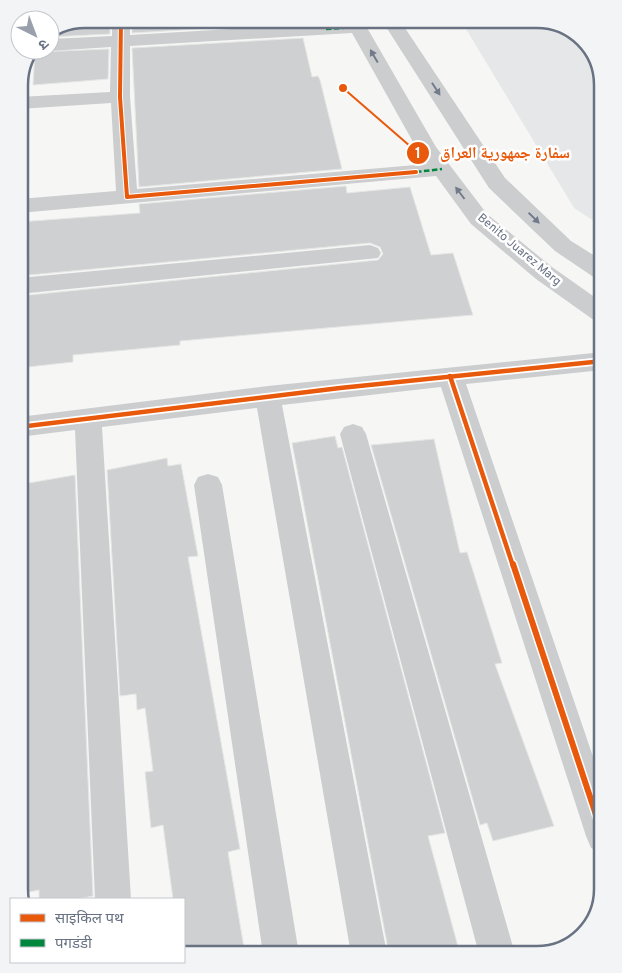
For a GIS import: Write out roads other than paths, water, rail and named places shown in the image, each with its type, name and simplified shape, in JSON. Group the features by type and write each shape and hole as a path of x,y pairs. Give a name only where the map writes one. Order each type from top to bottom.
{"street":[{"path":"121,28 120,97 126,197"},
{"path":"60,44 331,28"},
{"name":"Benito Juarez Marg","path":"358,28 427,149 479,219 544,273 594,309"},
{"path":"396,28 497,183 563,246 594,266"},
{"path":"28,103 120,97"},
{"path":"28,205 442,170"},
{"path":"28,285 370,253"},
{"path":"28,426 268,396 594,362"},
{"path":"450,376 594,809"},
{"path":"268,396 367,946"},
{"path":"88,418 113,898"},
{"path":"353,434 495,946"},
{"path":"208,485 280,945"}],"place":[{"name":"سفارة جمهورية العراق","path":"343,88"}]}
